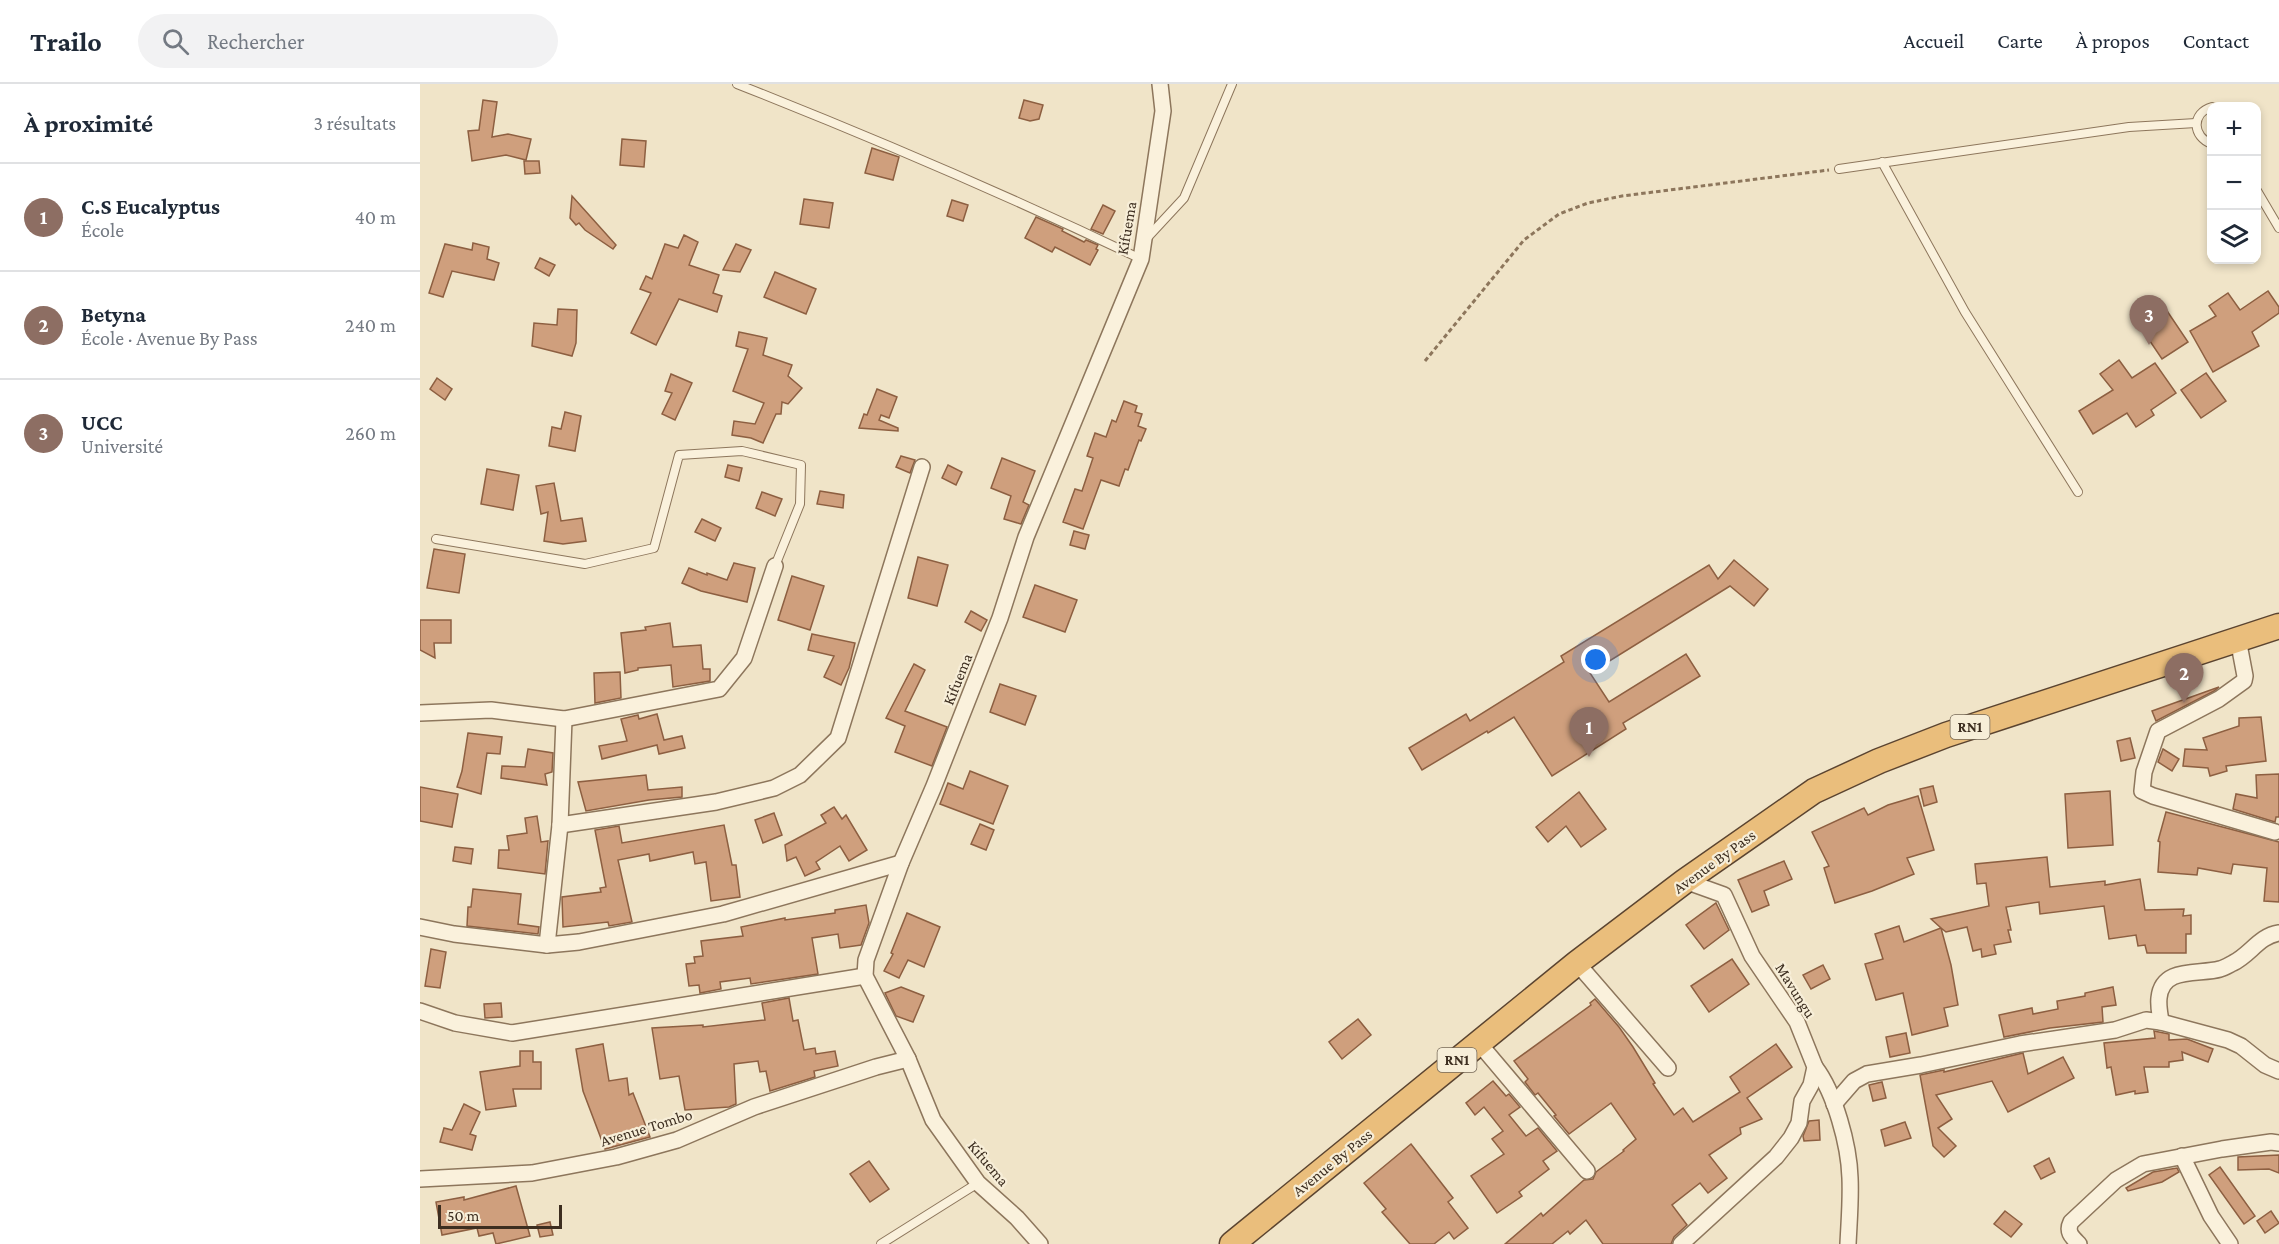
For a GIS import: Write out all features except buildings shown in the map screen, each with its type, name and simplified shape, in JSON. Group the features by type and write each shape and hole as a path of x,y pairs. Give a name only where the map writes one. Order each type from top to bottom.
{"highway":[{"name":"Avenue By Pass","path":"1232,1244 1577,963 1758,828 1814,791 1879,761 2008,714 2279,626"}],"street":[{"name":"Kifuema","path":"1040,1244 1017,1218 978,1183 933,1120 908,1059 865,976 866,960 901,862 934,786 1000,618 1026,537 1141,259 1163,111 1160,84"},
{"path":"560,825 705,804 774,788 800,775 838,738 922,467"},
{"path":"420,712 491,710 564,719 719,689 744,658 775,566"},
{"path":"2238,639 2244,681 2219,699 2158,731 2144,772 2142,791 2275,832"},
{"path":"547,945 560,825 564,719"},
{"path":"420,927 454,934 547,945 625,934 723,914 901,862"},
{"name":"Mavungu","path":"1685,881 1724,895 1752,956 1797,1022 1815,1067 1834,1104 1845,1144 1850,1177 1848,1244"},
{"path":"2161,1022 2159,999 2161,988 2169,979 2184,972 2220,969 2236,962 2262,939 2279,933"},
{"path":"1577,963 1668,1068"},
{"path":"420,1011 455,1023 512,1034 865,976"},
{"path":"1834,1104 1850,1086 1867,1074 2020,1044 2115,1030 2146,1020 2228,1040 2241,1046 2265,1065 2279,1071"},
{"path":"1478,1042 1587,1171"},
{"name":"Avenue Tombo","path":"420,1179 532,1173 616,1157 677,1140 754,1107 876,1067 908,1059"},
{"path":"1681,1244 1776,1157 1791,1138 1799,1123 1802,1101 1811,1085 1815,1067"},
{"path":"2079,1244 2070,1234 2068,1228 2071,1222 2116,1180 2143,1164 2232,1147 2279,1143"},
{"path":"2182,1156 2211,1216 2230,1244"}],"lane":[{"path":"737,84 832,121 1053,217 1141,259"},
{"path":"1143,243 1184,198 1232,84"},
{"path":"2207,109 2202,112 2196,123 2199,136 2207,142"},
{"path":"1839,169 2129,127 2196,123"},
{"path":"1882,162 1965,312 2078,492"},
{"path":"2261,197 2279,228"},
{"path":"435,539 585,564 654,548 679,456 742,451 801,465 800,504 775,566"},
{"path":"881,1244 978,1183"}],"path":[{"path":"1425,361 1524,240 1559,214 1588,202 1622,196 1839,169"}],"place":[{"name":"UCC","path":"2149,345"},
{"name":"Betyna","path":"2184,703"},
{"name":"C.S Eucalyptus","path":"1589,757"}]}
